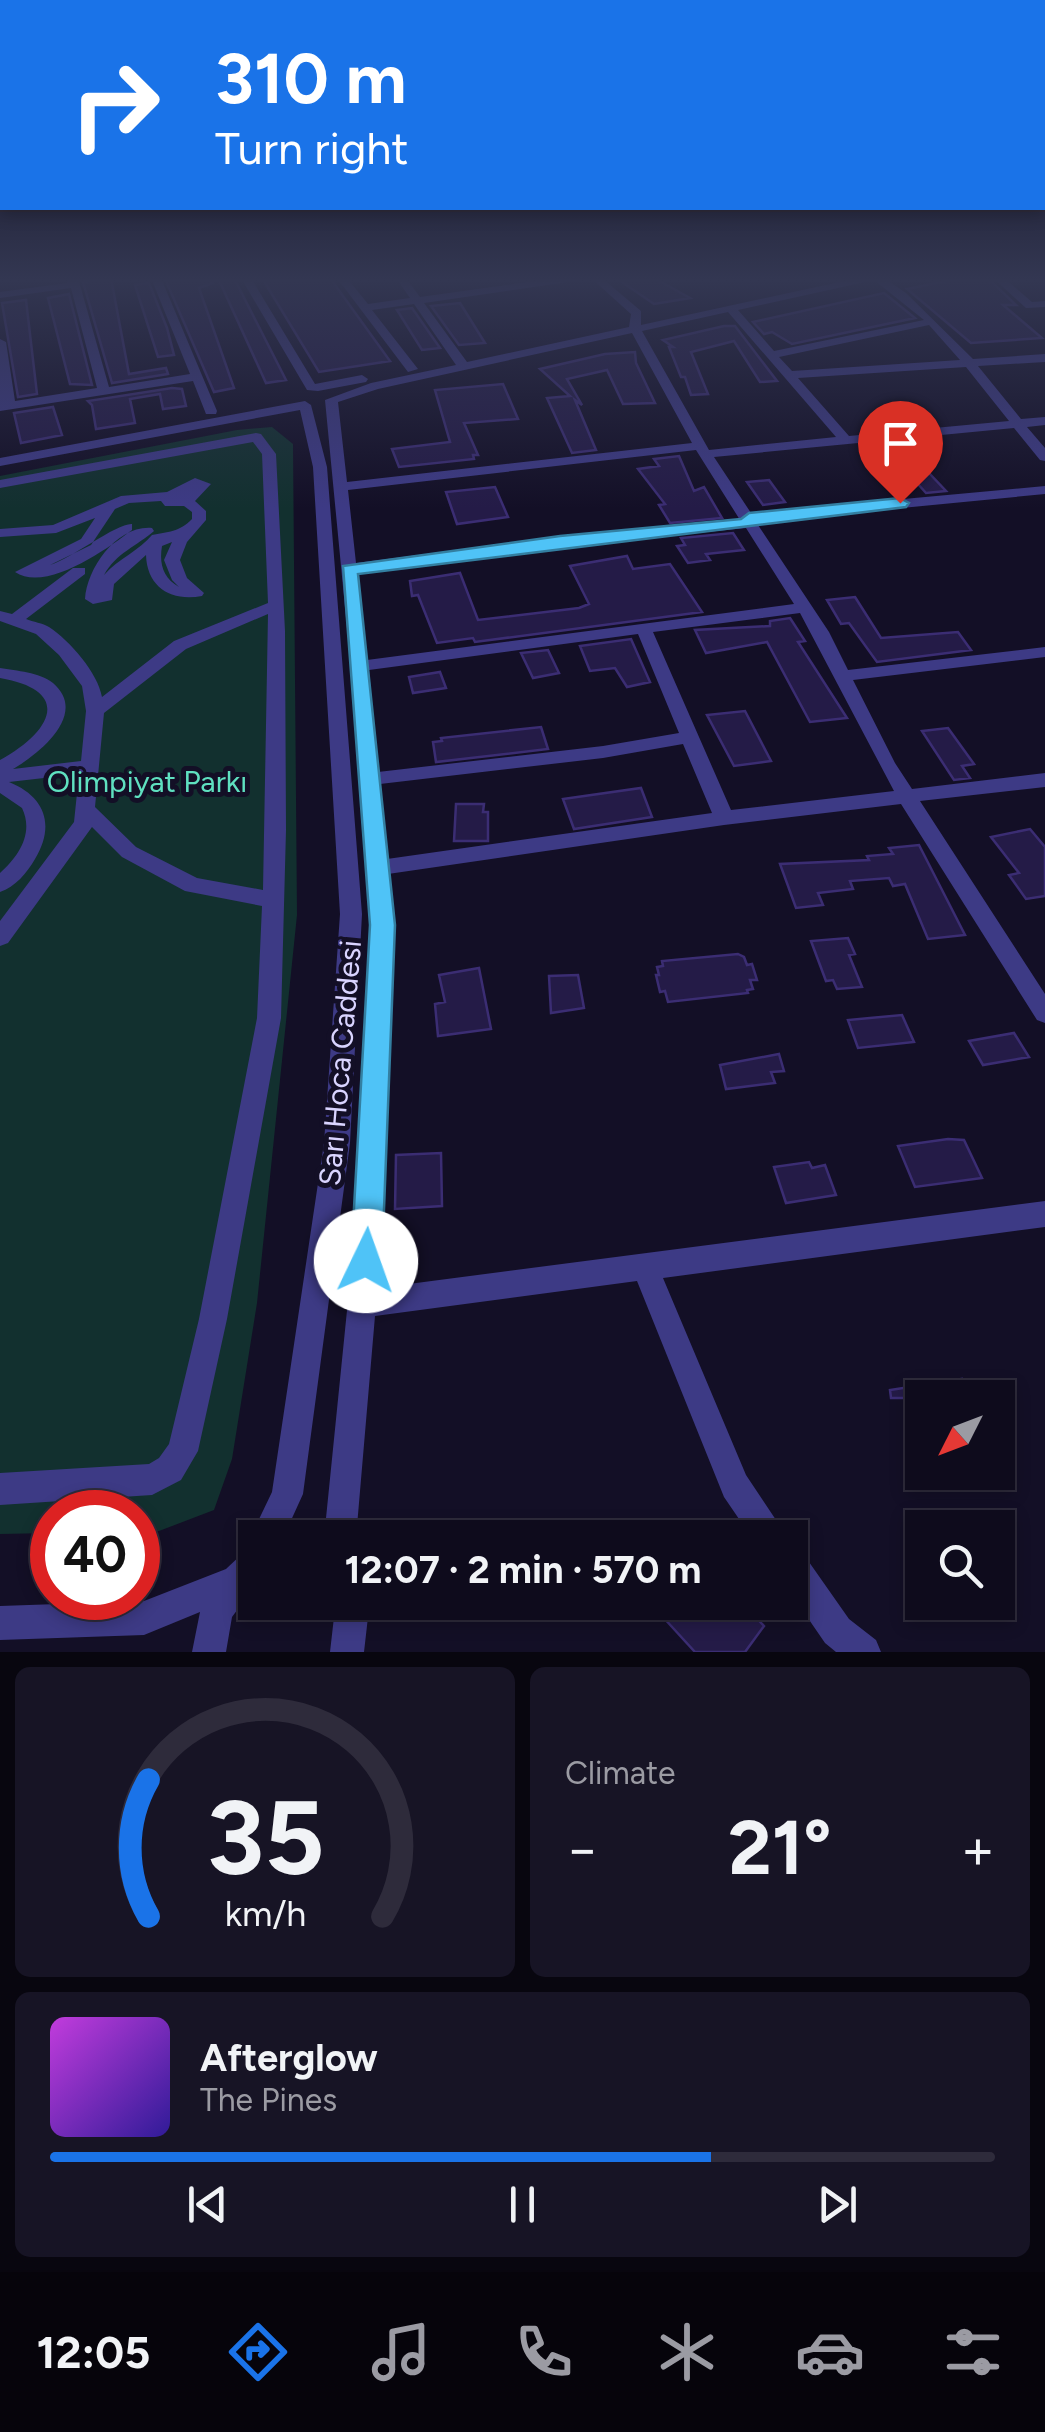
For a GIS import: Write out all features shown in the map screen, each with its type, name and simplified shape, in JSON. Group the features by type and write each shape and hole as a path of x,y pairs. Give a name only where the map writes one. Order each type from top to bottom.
{"street":[{"path":"1,355 4,406 197,377"},
{"path":"94,355 104,391"},
{"path":"188,355 211,412"},
{"path":"290,355 312,394"},
{"path":"401,355 412,369"},
{"path":"456,355 461,363"},
{"path":"0,453 211,412 375,386 511,355"},
{"path":"649,355 702,450 805,606 907,796 1045,1013"},
{"path":"772,355 844,438"},
{"path":"960,355 1045,457"},
{"path":"0,462 412,369 502,357"},
{"path":"789,375 1045,358"},
{"name":"Sarı Hoca Caddesi","path":"312,394 340,487 382,925 362,1304 342,1520"},
{"name":"Sarı Hoca Caddesi","path":"274,1520 287,1494 337,1143 351,914 312,394"},
{"path":"340,487 1045,420"},
{"path":"0,484 256,438 269,454 276,605 270,1018 214,1319 183,1450 170,1469 152,1480 0,1489"},
{"path":"349,570 751,520 1045,490"},
{"path":"0,535 56,530 140,496 174,500 199,511 199,520 172,560 180,580 196,592 182,592 156,576 150,558 155,535"},
{"path":"30,573 84,558 143,504 174,500"},
{"path":"79,571 92,595 102,564 112,552 174,525 182,515 174,500"},
{"path":"79,571 23,572 74,550 96,529 108,509"},
{"path":"0,535 57,538 126,522 155,535 189,532"},
{"path":"8,618 79,571"},
{"path":"96,711 180,645 276,605"},
{"path":"360,666 805,606"},
{"path":"0,938 84,823 96,711 91,685 66,651 42,630 8,618"},
{"path":"642,626 724,818"},
{"path":"842,676 1045,652"},
{"path":"0,672 38,680 52,690 59,704 57,720 47,737 29,753 0,768"},
{"path":"370,779 603,752 689,736"},
{"path":"0,778 90,766"},
{"path":"378,868 724,818 1045,780"},
{"path":"0,786 29,801 38,818 36,839 27,859 0,884"},
{"path":"85,809 129,852 192,885 274,900"},
{"path":"362,1304 1045,1214"},
{"path":"645,1267 735,1486 759,1520"},
{"path":"0,1623 144,1618 238,1570"},
{"name":"Sarı Hoca Caddesi","path":"209,1652 218,1606 238,1581"},
{"path":"808,1589 838,1631 864,1652"},
{"path":"348,1620 350,1649"}],"green space":[{"name":"Olimpiyat Parkı","path":"272,427 293,444 297,915 257,1303 232,1459 214,1510 160,1531 160,1490 30,1490 30,1533 0,1534 0,476 237,430"}],"building":[{"path":"11,355 32,355 37,394 18,397"},
{"path":"63,355 84,355 92,385 70,384"},
{"path":"104,355 125,355 129,374 166,368 168,374 112,383"},
{"path":"198,355 222,355 234,388 214,392"},
{"path":"253,355 273,355 286,380 266,383"},
{"path":"309,355 386,355 390,361 319,372"},
{"path":"600,355 635,355 655,403 623,404 607,370 567,379 582,405 575,400 596,450 572,453 547,398 570,396 540,369"},
{"path":"672,355 692,355 708,394 691,395 685,377 681,377"},
{"path":"743,355 757,355 777,381 760,382"},
{"path":"503,384 518,419 464,423 478,455 473,455 474,459 399,467 392,449 450,442 435,390"},
{"path":"182,389 186,406 163,409 160,394 130,399 135,423 96,429 88,401"},
{"path":"53,407 62,435 21,443 14,413"},
{"path":"911,454 946,491 926,493 893,456"},
{"path":"679,456 694,491 704,487 722,518 670,523 659,505 665,504 638,469 659,466 654,459"},
{"path":"769,480 785,502 763,505 747,482"},
{"path":"495,487 508,517 457,524 446,492"},
{"path":"733,533 744,550 706,554 710,560 688,563 677,546 685,545 681,538"},
{"path":"627,556 633,569 670,564 702,612 475,642 473,638 437,643 418,595 412,596 410,581 460,573 478,620 579,608 589,604 570,566"},
{"path":"855,597 881,638 958,632 971,650 877,662 849,623 841,624 827,600"},
{"path":"790,618 805,641 798,642 847,718 810,722 767,642 706,653 695,630 770,626 770,621"},
{"path":"631,639 650,682 627,687 615,668 590,671 580,646"},
{"path":"548,650 559,673 533,678 521,653"},
{"path":"440,672 446,688 413,693 409,677"},
{"path":"745,711 771,761 734,766 707,715"},
{"path":"541,727 548,749 436,762 433,742 442,741 441,738"},
{"path":"948,728 974,764 962,766 970,778 954,780 922,731"},
{"path":"641,788 652,817 574,829 563,799"},
{"path":"456,804 484,804 483,812 488,812 488,841 454,841"},
{"path":"1030,829 1045,847 1045,896 1026,899 1009,875 1019,873 991,837"},
{"path":"919,845 965,935 928,939 905,884 893,886 889,878 850,881 853,889 818,893 823,905 796,908 780,864 869,860 867,856 893,854 889,848"},
{"path":"848,938 855,954 849,955 862,987 837,989 833,980 826,981 811,941"},
{"path":"738,954 747,965 752,964 757,980 750,980 753,989 748,993 668,1002 665,991 660,992 656,975 662,961"},
{"path":"479,968 491,1029 438,1036 435,1004 445,1002 439,975"},
{"path":"578,975 584,1008 551,1013 549,976"},
{"path":"902,1015 914,1042 858,1048 848,1020"},
{"path":"1014,1033 1029,1057 983,1065 969,1041"},
{"path":"779,1054 784,1071 771,1072 775,1083 726,1089 720,1065"},
{"path":"964,1140 982,1178 915,1187 898,1146"},
{"path":"441,1153 442,1206 395,1209 396,1155"},
{"path":"809,1162 812,1168 825,1165 836,1195 786,1203 774,1167"},
{"path":"905,1388 905,1398 891,1398 890,1390"},
{"path":"666,1620 758,1620 764,1626 745,1652 695,1652"}],"route":[{"path":"366,1261 382,925 349,570 560,542 752,523 749,518 900,503"}]}
